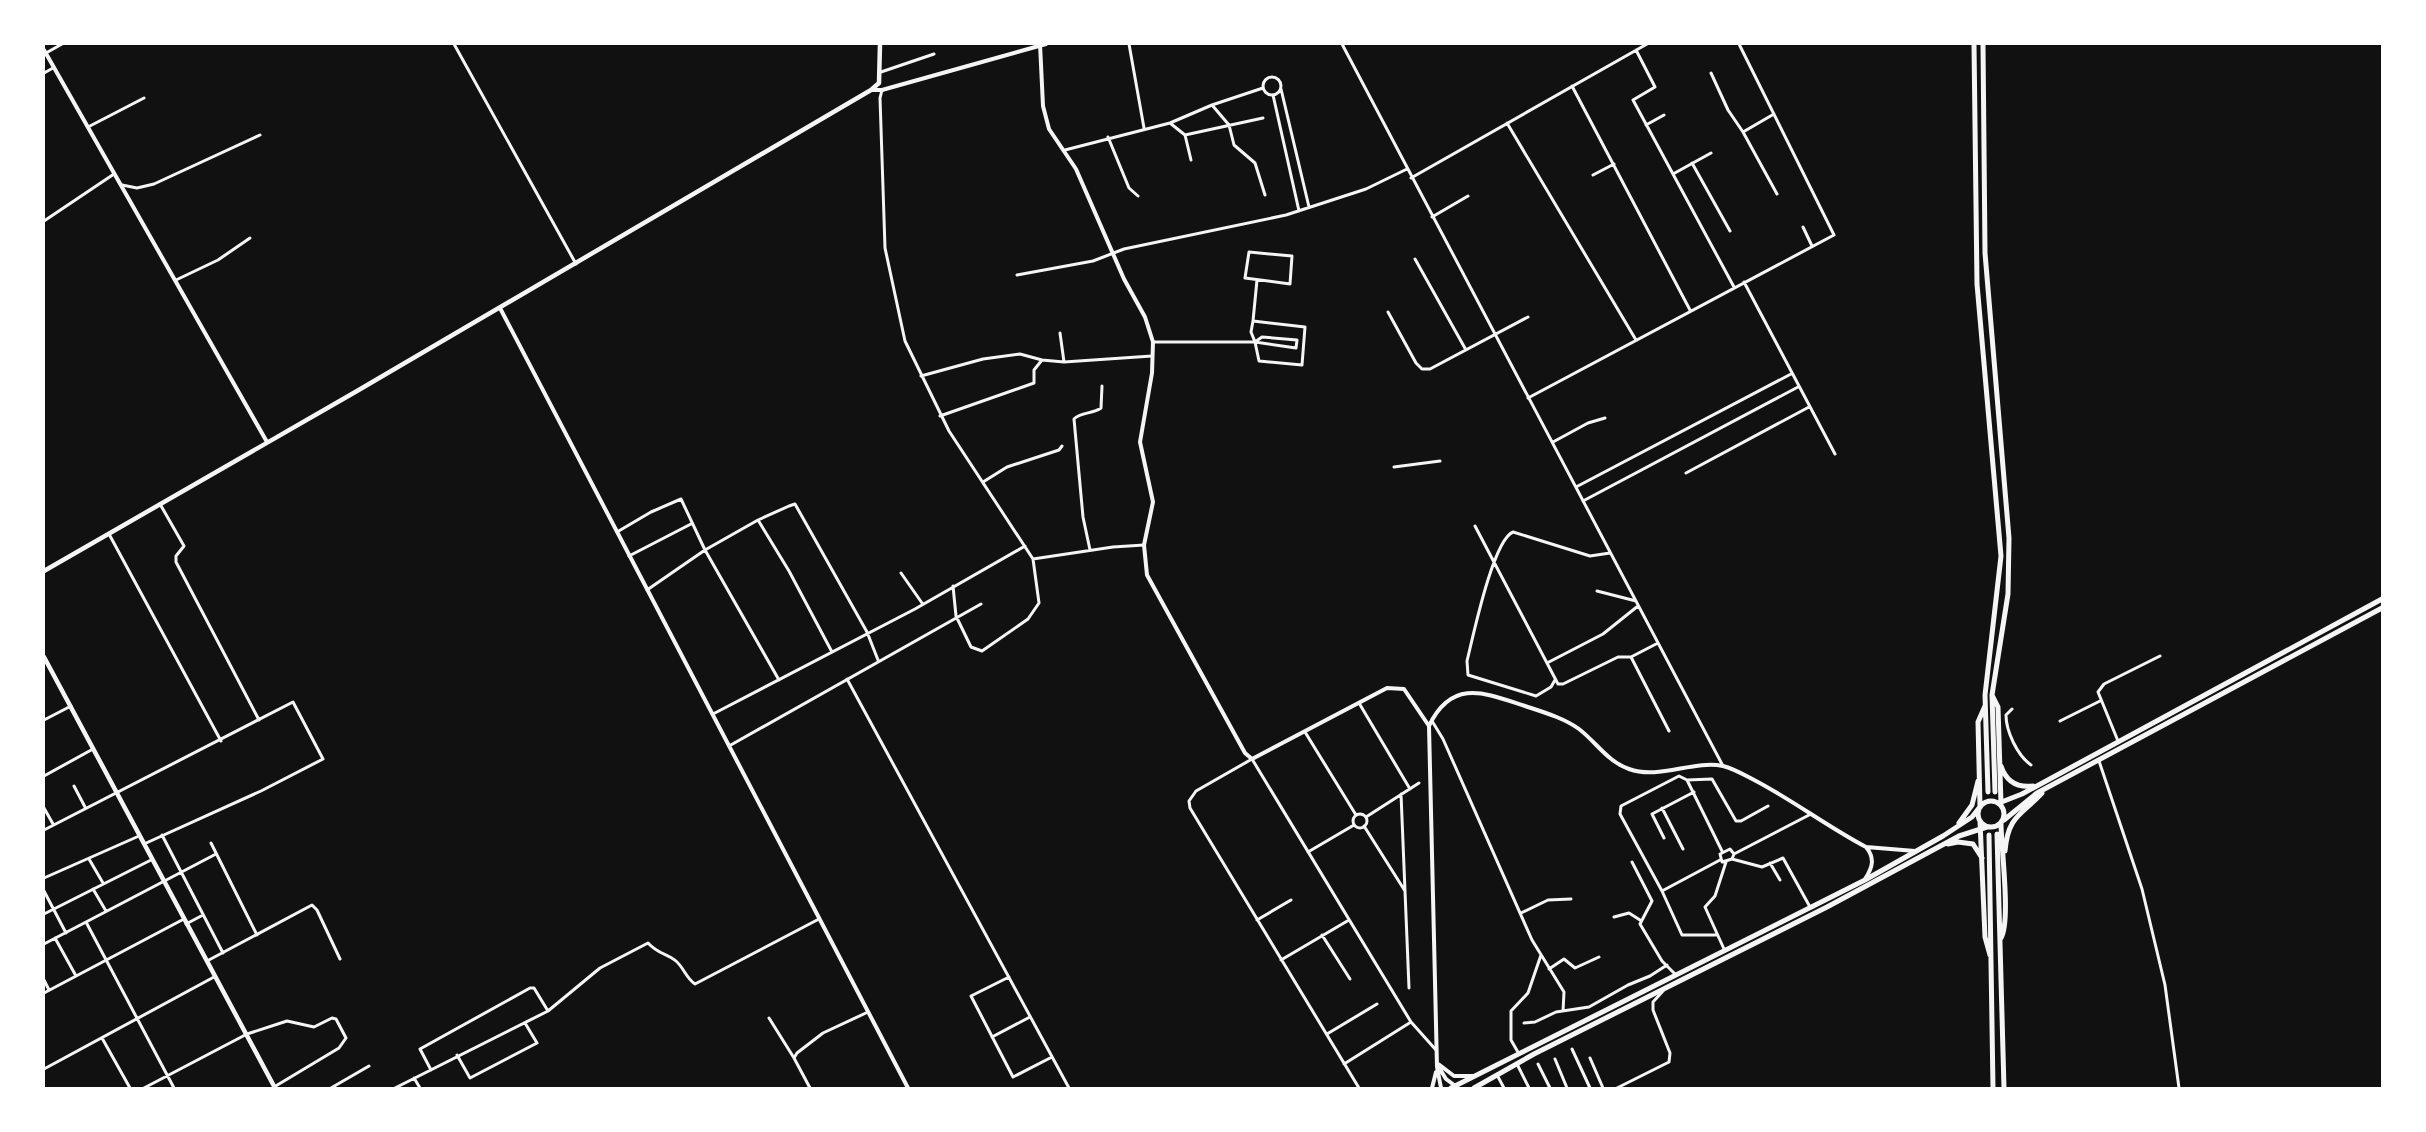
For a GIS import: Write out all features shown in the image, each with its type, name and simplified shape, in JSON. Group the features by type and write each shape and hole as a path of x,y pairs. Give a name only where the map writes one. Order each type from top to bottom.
{"highway":[{"path":"1974,44 1976,261 2001,556 1985,706 1991,792 1992,695 2008,594 2009,538 1985,253 1983,44"},
{"path":"1455,1088 1724,949 1865,880 1955,828 1990,801 2001,803 2040,784 2382,599"},
{"path":"1474,1089 1517,1064 1663,991 1941,846 1983,825 2002,821 2023,802 2043,790 2382,608"},
{"path":"1992,695 1998,707 2001,803 2005,812 2002,821 2004,930 2000,940"},
{"path":"1985,706 1978,722 1979,773 1983,825 1985,937 1992,959"},
{"path":"2000,763 2004,774 2012,782 2023,786 2040,784"},
{"path":"1955,828 1972,805 1979,773"},
{"path":"2003,870 2006,840 2014,819 2043,790"},
{"path":"1997,834 2004,1089"},
{"path":"1989,835 1993,1089"},
{"path":"1941,846 1967,843 1977,848 1983,859"}],"main road":[{"path":"44,571 576,264 871,90 879,83 880,44"},
{"path":"44,657 163,884 247,1034 274,1088"}],"street":[{"path":"62,44 44,52 267,442"},
{"path":"454,44 576,264"},
{"path":"871,90 882,90 1042,44 1041,83 1047,124 1051,134 1065,150 1076,169 1113,254 1145,317 1153,342 1154,356 1140,441 1153,502 1144,545 1147,575 1245,753 1252,759 1411,1022 1437,1051"},
{"path":"1129,44 1144,128"},
{"path":"1342,44 1723,766"},
{"path":"1412,178 1647,44"},
{"path":"1528,398 1834,235 1739,44"},
{"path":"1636,50 1655,87 1633,100 1734,287"},
{"path":"880,72 934,54"},
{"path":"44,73 53,68"},
{"path":"1711,73 1728,110 1743,132 1777,194"},
{"path":"1273,95 1265,93 1263,88 1264,80 1274,77 1280,81 1309,207"},
{"path":"1572,86 1690,310"},
{"path":"1065,150 1108,137 1170,123 1212,105 1263,88"},
{"path":"1273,95 1281,89"},
{"path":"882,90 880,160 885,248 905,341 940,416 1033,559 1039,603 1028,619 982,651 971,647 956,616 953,586"},
{"path":"1273,95 1299,211"},
{"path":"88,128 144,98"},
{"path":"1212,105 1229,125 1234,145 1255,163 1265,195"},
{"path":"1743,132 1774,114"},
{"path":"1646,125 1664,115"},
{"path":"1185,135 1263,118"},
{"path":"1170,123 1185,135 1191,160"},
{"path":"1507,123 1636,340"},
{"path":"122,185 137,188 154,184 260,135"},
{"path":"1108,137 1129,188 1138,196"},
{"path":"1673,174 1711,153"},
{"path":"1692,163 1730,231"},
{"path":"1593,175 1614,165"},
{"path":"1017,275 1093,261 1124,249 1218,231 1299,211 1366,189 1407,168"},
{"path":"44,222 115,174"},
{"path":"1432,217 1468,196"},
{"path":"1803,227 1812,246"},
{"path":"176,280 218,260 250,238"},
{"path":"1249,252 1293,258 1290,284 1257,280 1245,277 1249,252"},
{"path":"1414,259 1466,350"},
{"path":"1253,321 1305,327 1302,365 1259,361 1251,332 1257,280"},
{"path":"1744,282 1835,454"},
{"path":"500,308 727,747 908,1089"},
{"path":"1388,312 1416,363 1422,369 1430,369 1528,317"},
{"path":"1060,333 1064,362"},
{"path":"1153,342 1255,342 1296,348 1297,340 1262,337 1255,342"},
{"path":"921,376 983,359 1020,354 1042,360 1064,362 1154,356"},
{"path":"940,416 1034,383 1034,370 1042,360"},
{"path":"1576,488 1791,374"},
{"path":"1090,550 1083,517 1074,419 1078,415 1096,412 1101,408 1102,386"},
{"path":"1583,501 1798,387"},
{"path":"1686,472 1809,407"},
{"path":"1552,443 1588,423 1605,418"},
{"path":"983,482 1007,467 1059,450 1062,446"},
{"path":"1394,467 1440,461"},
{"path":"617,532 651,512 681,499 705,550 779,680"},
{"path":"159,503 184,546 176,556 176,562 259,720"},
{"path":"647,590 705,550 758,520 795,504 867,632 878,660"},
{"path":"758,520 789,571 832,652"},
{"path":"629,556 691,524"},
{"path":"1475,526 1558,684 1563,684 1618,657 1631,657 1659,644"},
{"path":"1555,680 1551,687 1536,696 1468,675 1467,661 1494,563 1504,538 1513,532 1590,556 1610,553"},
{"path":"108,533 221,741"},
{"path":"1033,559 1144,545"},
{"path":"711,715 832,652 1025,546"},
{"path":"902,573 922,603"},
{"path":"1597,591 1637,603"},
{"path":"1546,663 1603,634 1637,603"},
{"path":"727,747 956,616 981,604"},
{"path":"2118,741 2098,692 2104,684 2160,656"},
{"path":"1631,657 1669,731"},
{"path":"847,679 1069,1089"},
{"path":"1359,1089 1193,814 1189,801 1196,791 1252,759 1387,688 1404,689 1429,726"},
{"path":"1441,1089 1437,1063 1429,726 1452,699 1465,693 1478,692 1568,723 1610,757 1629,769 1648,772 1723,766 1771,789 1866,847 1916,851"},
{"path":"2060,721 2100,701"},
{"path":"44,830 293,702 324,759 261,791 144,844"},
{"path":"1359,703 1410,789"},
{"path":"44,720 71,706"},
{"path":"2012,710 2006,715 2008,728 2019,750 2031,765"},
{"path":"1432,721 1443,739 1541,955 1564,992 1563,1011"},
{"path":"1998,729 2008,728"},
{"path":"1305,732 1356,815 1354,825"},
{"path":"44,776 93,749"},
{"path":"2098,761 2142,889 2165,985 2179,1089"},
{"path":"1717,935 1682,935 1662,891 1620,814 1622,806 1680,776 1687,780 1694,792 1722,851 1720,860"},
{"path":"1687,780 1712,779 1736,821 1741,821 1768,806"},
{"path":"1405,891 1364,826 1366,817 1419,783"},
{"path":"74,786 85,807"},
{"path":"1664,838 1652,817 1662,808 1694,792"},
{"path":"1401,794 1409,988"},
{"path":"44,808 53,824"},
{"path":"1662,808 1683,849"},
{"path":"1732,859 1734,854 1811,814"},
{"path":"1356,815 1366,817"},
{"path":"1308,852 1354,825 1364,826"},
{"path":"162,835 223,953"},
{"path":"44,878 139,836"},
{"path":"211,843 257,935"},
{"path":"1865,880 1871,870 1872,859 1866,847"},
{"path":"1722,851 1730,849 1734,854"},
{"path":"44,944 163,884 216,854"},
{"path":"1662,891 1720,860 1726,862 1732,859 1762,867 1781,858 1785,859 1810,907"},
{"path":"88,859 103,884"},
{"path":"44,914 151,860"},
{"path":"1632,862 1652,901 1651,908 1640,920"},
{"path":"1724,949 1705,907 1715,896 1726,862"},
{"path":"1770,863 1780,880"},
{"path":"93,889 106,911"},
{"path":"44,891 66,933"},
{"path":"1521,913 1544,901 1571,899"},
{"path":"1257,920 1291,900"},
{"path":"206,962 312,905 317,910 340,959"},
{"path":"1614,917 1629,914 1640,920 1667,965 1675,974"},
{"path":"44,993 105,960 203,915"},
{"path":"395,1089 457,1055 548,1011 600,968 648,943 659,955 676,961 689,980 695,984 819,919"},
{"path":"1281,960 1349,920"},
{"path":"86,922 174,1089"},
{"path":"1322,935 1350,980"},
{"path":"55,938 76,976"},
{"path":"1519,1054 1511,1040 1511,1011 1529,991 1541,955"},
{"path":"1549,969 1564,959 1574,968 1599,957"},
{"path":"1524,1023 1534,1022 1556,1011 1577,1011 1605,1000 1667,965"},
{"path":"44,1069 214,977"},
{"path":"1009,977 971,996 1013,1077 1052,1057"},
{"path":"44,980 49,990"},
{"path":"431,1070 420,1049 530,988 534,988 548,1011"},
{"path":"1617,1089 1669,1062 1670,1053 1653,1010 1653,1002 1663,991"},
{"path":"1327,1034 1377,1004"},
{"path":"794,1058 823,1033 868,1012"},
{"path":"144,1089 247,1034 287,1021 317,1027 334,1017 345,1036 339,1048 274,1088"},
{"path":"992,1036 1030,1017"},
{"path":"769,1018 810,1089"},
{"path":"1344,1064 1411,1022"},
{"path":"457,1055 470,1078 537,1042 525,1023"},
{"path":"102,1038 130,1089"},
{"path":"1572,1049 1590,1089"},
{"path":"1590,1058 1603,1089"},
{"path":"1555,1059 1567,1089"},
{"path":"1437,1063 1443,1070 1454,1076 1482,1075"},
{"path":"1437,1063 1444,1077 1455,1088"},
{"path":"1432,1089 1437,1063"},
{"path":"1517,1064 1529,1089"},
{"path":"1538,1064 1550,1089"},
{"path":"332,1089 369,1066"},
{"path":"1497,1075 1504,1089"},
{"path":"414,1078 420,1089"}]}
